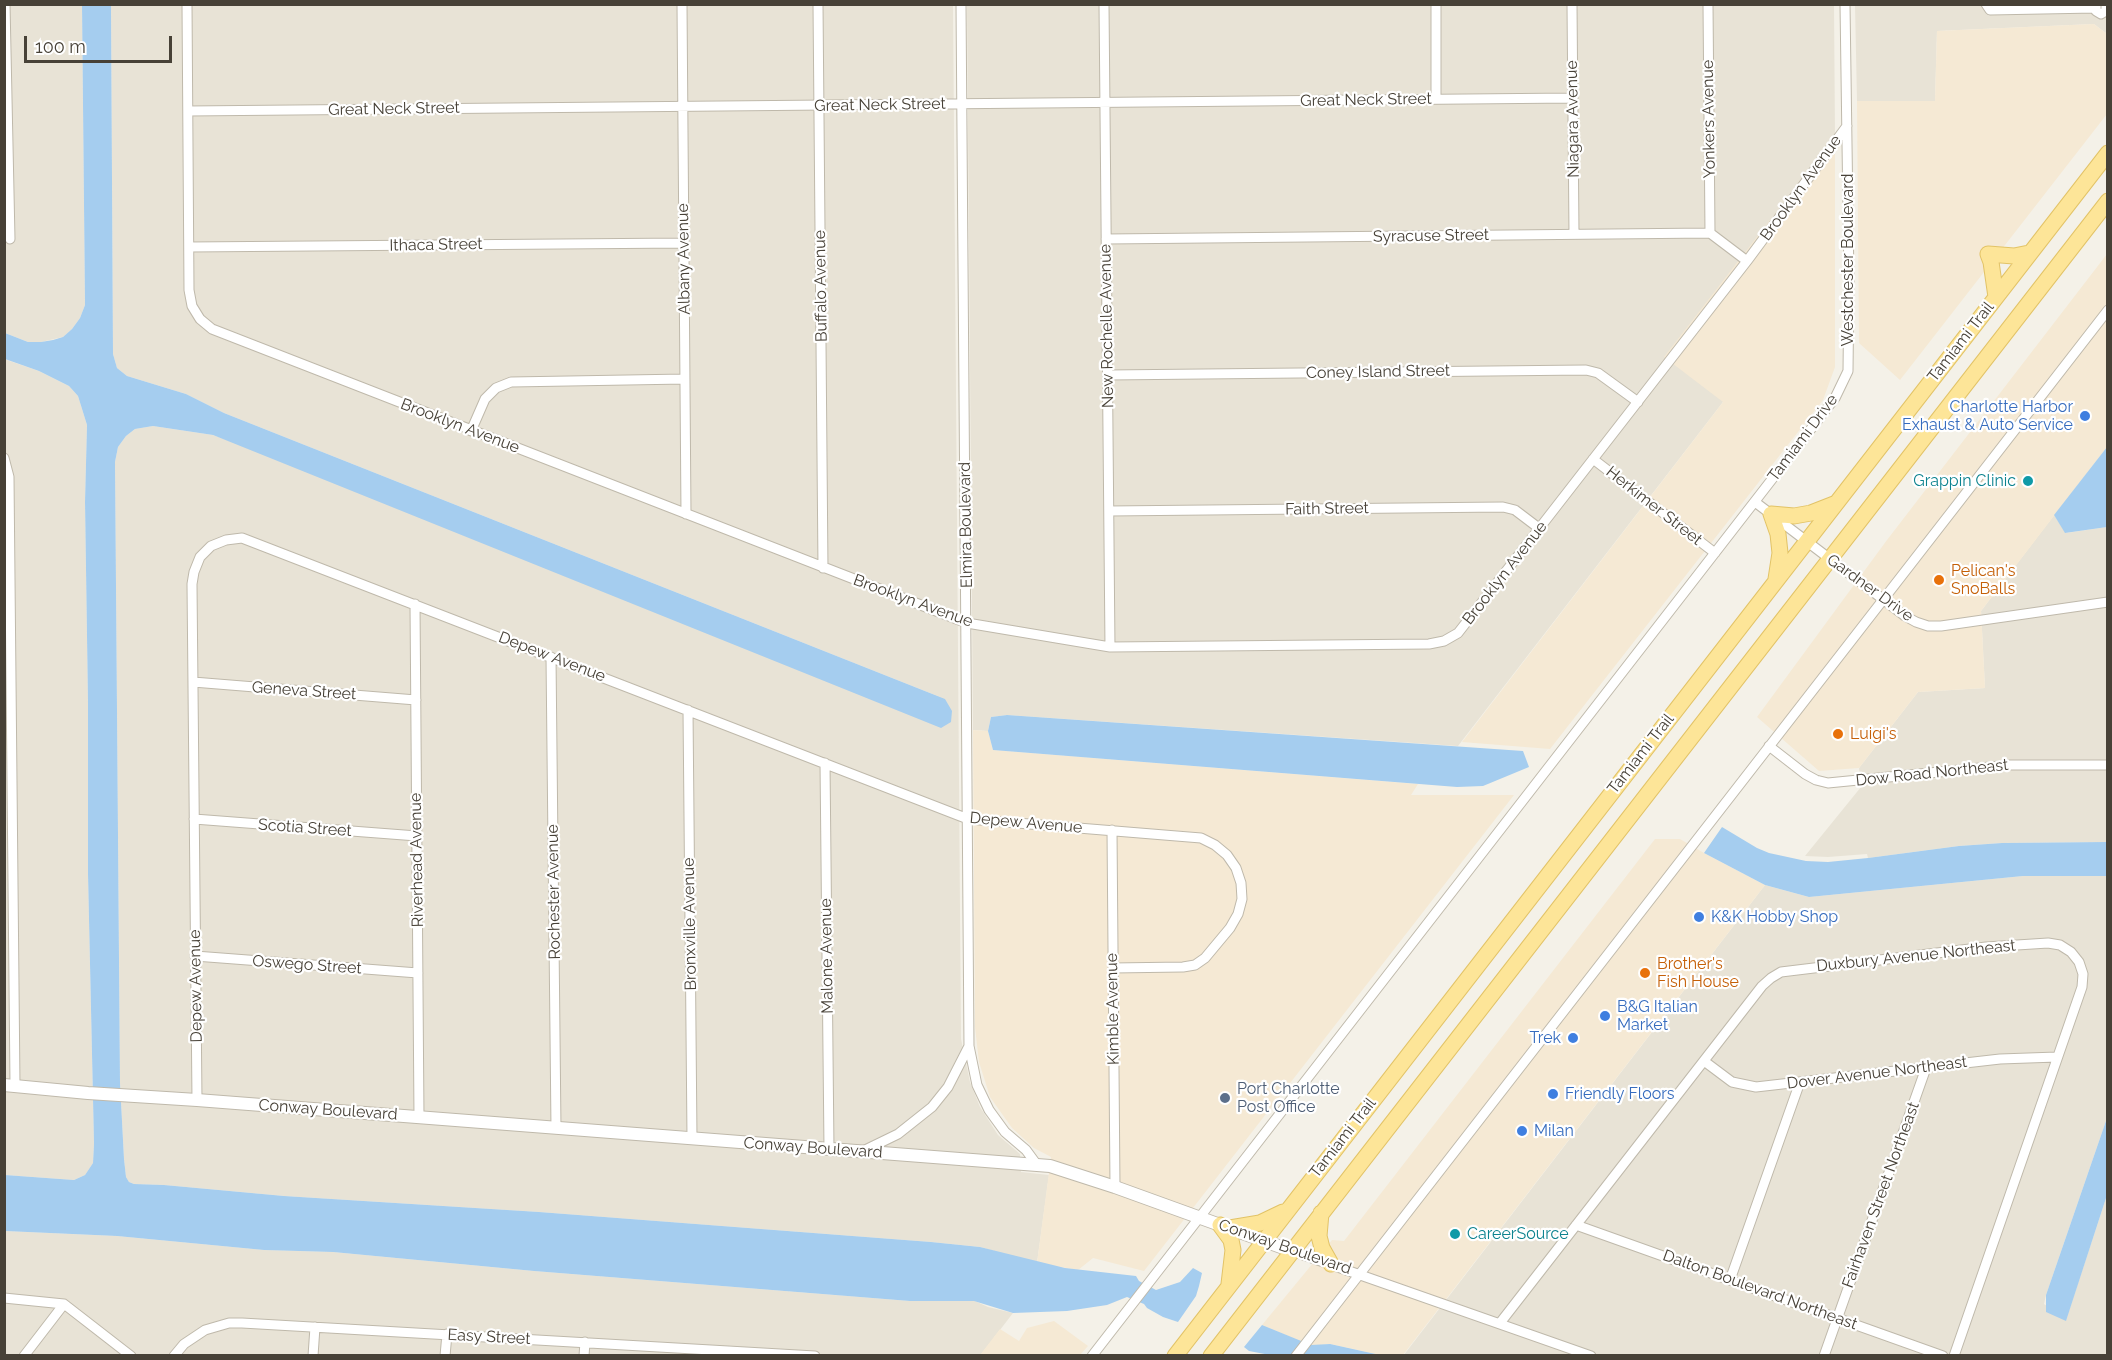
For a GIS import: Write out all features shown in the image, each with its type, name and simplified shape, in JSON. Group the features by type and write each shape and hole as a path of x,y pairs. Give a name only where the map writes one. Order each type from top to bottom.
{"main road":[{"name":"Tamiami Trail","path":"1175,1356 2108,153"},
{"name":"Tamiami Trail","path":"1211,1356 2108,201"},
{"path":"1996,297 1988,254 2014,256 2029,253"},
{"path":"1776,580 1780,553 1778,534 1771,514 1794,516 1837,502"},
{"path":"1228,1286 1233,1250 1225,1227 1260,1223 1288,1209"},
{"path":"1321,1213 1319,1236 1322,1248 1331,1264"}],"street":[{"path":"5,4 10,239"},
{"name":"Brooklyn Avenue","path":"187,4 189,290 192,306 200,319 212,329 967,624 1110,647 1429,644 1444,641 1458,633 1747,261 1847,126"},
{"name":"Albany Avenue","path":"682,4 686,514"},
{"name":"Buffalo Avenue","path":"818,4 823,568"},
{"name":"Elmira Boulevard","path":"961,4 969,1046 977,1084 989,1110 1005,1132 1026,1150 1037,1165"},
{"name":"New Rochelle Avenue","path":"1104,4 1110,647"},
{"path":"1436,4 1436,99"},
{"name":"Niagara Avenue","path":"1572,4 1574,234"},
{"name":"Yonkers Avenue","path":"1708,4 1710,233"},
{"name":"Westchester Boulevard","path":"1845,4 1848,371"},
{"path":"1986,4 1990,10 2096,6 2100,14 2106,9"},
{"name":"Great Neck Street","path":"188,111 1573,98"},
{"path":"1710,233 1747,261"},
{"name":"Syracuse Street","path":"1106,239 1710,233"},
{"name":"Ithaca Street","path":"189,248 684,243"},
{"path":"1296,1356 2108,310"},
{"name":"Coney Island Street","path":"1108,375 1586,370 1598,373 1638,402"},
{"name":"Tamiami Drive","path":"1755,502 1835,398 1848,371"},
{"path":"471,431 485,399 496,388 511,382 685,379"},
{"path":"4,458 9,477 10,1085"},
{"name":"Herkimer Street","path":"1593,459 1715,553"},
{"path":"1092,1356 1755,502"},
{"name":"Gardner Drive","path":"1755,502 1883,599 1916,622 1928,626 2108,602"},
{"name":"Faith Street","path":"1109,511 1503,507 1515,510 1540,529"},
{"name":"Depew Avenue","path":"197,1100 192,584 200,557 212,546 226,540 242,538 968,819 1201,838 1215,845 1227,855 1236,868 1241,883 1242,899 1238,914 1230,928 1205,958 1195,965 1183,968 1113,968"},
{"name":"Riverhead Avenue","path":"415,604 419,1117"},
{"name":"Rochester Avenue","path":"551,657 556,1128"},
{"name":"Geneva Street","path":"193,682 416,700"},
{"name":"Bronxville Avenue","path":"688,710 692,1138"},
{"name":"Dow Road Northeast","path":"1769,746 1805,774 1828,783 2010,765 2108,765"},
{"name":"Malone Avenue","path":"825,763 829,1149"},
{"name":"Scotia Street","path":"194,819 417,836"},
{"name":"Kimble Avenue","path":"1112,830 1115,1187"},
{"name":"Duxbury Avenue Northeast","path":"1500,1323 1762,986 1771,978 1781,972 1986,947 2060,945 2071,952 2079,962 2083,974 2082,987 1954,1356"},
{"name":"Oswego Street","path":"195,956 418,973"},
{"name":"Elmira Boulevard","path":"861,1152 898,1134 932,1107 948,1087 969,1046"},
{"name":"Dover Avenue Northeast","path":"1704,1061 1727,1079 1744,1086 1756,1087 2000,1059 2057,1057"},
{"name":"Fairhaven Street Northeast","path":"1824,1356 1926,1068"},
{"path":"1730,1280 1800,1082"},
{"name":"Conway Boulevard","path":"10,1085 126,1096 1050,1166 1591,1356"},
{"name":"Dalton Boulevard Northeast","path":"1576,1225 1943,1356"},
{"path":"4,1298 64,1304 131,1356"},
{"path":"24,1356 64,1304"},
{"name":"Easy Street","path":"174,1356 194,1336 217,1326 242,1323 585,1342 722,1353 815,1356"},
{"path":"313,1356 315,1327"},
{"path":"445,1356 447,1334"},
{"path":"584,1356 585,1342"}],"shaded area":[{"path":"4,5 82,5 85,305 80,318 63,337 41,342 28,342 5,333"},
{"path":"111,5 953,5 961,1039 970,1082 980,1107 998,1135 1020,1154 1021,1172 1049,1175 1037,1263 980,1247 931,1242 539,1212 284,1196 129,1182 126,1177 124,1159 120,1083 115,462 118,447 135,429 153,426 213,435 945,699 224,413 186,394 127,376 117,368 113,354"},
{"path":"967,5 1834,5 1835,136 1723,402 1458,746 1007,715 991,717 988,731 973,730"},
{"path":"1855,5 2107,5 2107,34 2094,24 1937,31 1935,101 1857,101"},
{"path":"2094,24 2107,34 2107,114 1900,380 1859,343 1857,101 1935,101 1937,31"},
{"path":"1835,136 1835,367 1823,400 1550,749 1462,742 1723,402 1664,357"},
{"path":"2107,254 2107,447 1981,611 1985,688 1918,692 1859,768 1819,771 1757,717 1887,540"},
{"path":"4,359 39,371 69,386 78,396 87,425 85,503 88,874 94,1144 93,1163 85,1175 74,1180 5,1175"},
{"path":"2054,515 2066,533 2107,527 2107,842 2002,843 1959,846 1868,858 1867,854 1805,856 1861,787 1859,768 1918,692 1985,688 1981,611"},
{"path":"973,730 988,731 993,750 1418,784 1411,795 1514,795 1144,1271 1093,1258 1078,1270 1037,1263 1051,1157 1034,1148 1012,1128 990,1097 979,1062 975,1027"},
{"path":"1655,839 1680,839 1765,885 1403,1355 1380,1355 1330,1344 1311,1346 1262,1325 1332,1240 1344,1241"},
{"path":"2082,874 2107,876 2107,1118 2044,1304 2066,1320 2107,1195 2107,1355 1403,1356 1765,885 1809,897 2023,876"},
{"path":"5,1231 117,1236 264,1250 333,1252 534,1271 910,1301 975,1301 988,1307 1013,1313 980,1356 5,1356"},
{"path":"1054,1321 1088,1346 1080,1355 980,1355 1000,1329 1019,1341 1027,1328"}],"water":[{"path":"82,5 111,5 113,354 117,368 127,376 186,394 224,413 945,699 952,711 951,722 941,728 213,435 153,426 135,429 118,447 115,462 120,1083 124,1159 126,1177 129,1182 284,1196 539,1212 980,1247 1065,1268 1136,1276 1139,1281 1156,1290 1180,1282 1193,1268 1202,1273 1199,1286 1196,1296 1178,1322 1163,1317 1144,1304 1127,1297 1107,1305 1067,1311 1013,1313 974,1301 910,1301 534,1271 333,1252 264,1250 117,1236 5,1231 5,1175 74,1180 85,1175 93,1163 88,874 85,502 87,425 78,396 69,386 39,371 5,359 5,333 28,342 41,342 63,337 80,318 85,305"},
{"path":"2107,447 2107,527 2065,533 2054,515"},
{"path":"1007,715 1523,751 1529,767 1483,786 1457,787 993,750 988,731 991,717"},
{"path":"1722,827 1769,853 1806,861 1828,862 1959,846 2002,843 2107,842 2107,876 2023,876 1809,897 1765,885 1704,853"},
{"path":"2107,1118 2107,1195 2066,1321 2046,1312 2046,1295"},
{"path":"1262,1325 1311,1345 1330,1344 1380,1355 1286,1356 1249,1351 1244,1347"}],"place":[{"name":"Charlotte Harbor Exhaust & Auto Service","path":"2085,416"},
{"name":"Grappin Clinic","path":"2028,481"},
{"name":"Pelican's SnoBalls","path":"1939,580"},
{"name":"Luigi's","path":"1838,734"},
{"name":"K&K Hobby Shop","path":"1699,917"},
{"name":"Brother's Fish House","path":"1645,973"},
{"name":"B&G Italian Market","path":"1605,1016"},
{"name":"Trek","path":"1573,1038"},
{"name":"Friendly Floors","path":"1553,1094"},
{"name":"Port Charlotte Post Office","path":"1225,1098"},
{"name":"Milan","path":"1522,1131"},
{"name":"CareerSource","path":"1455,1234"}]}
